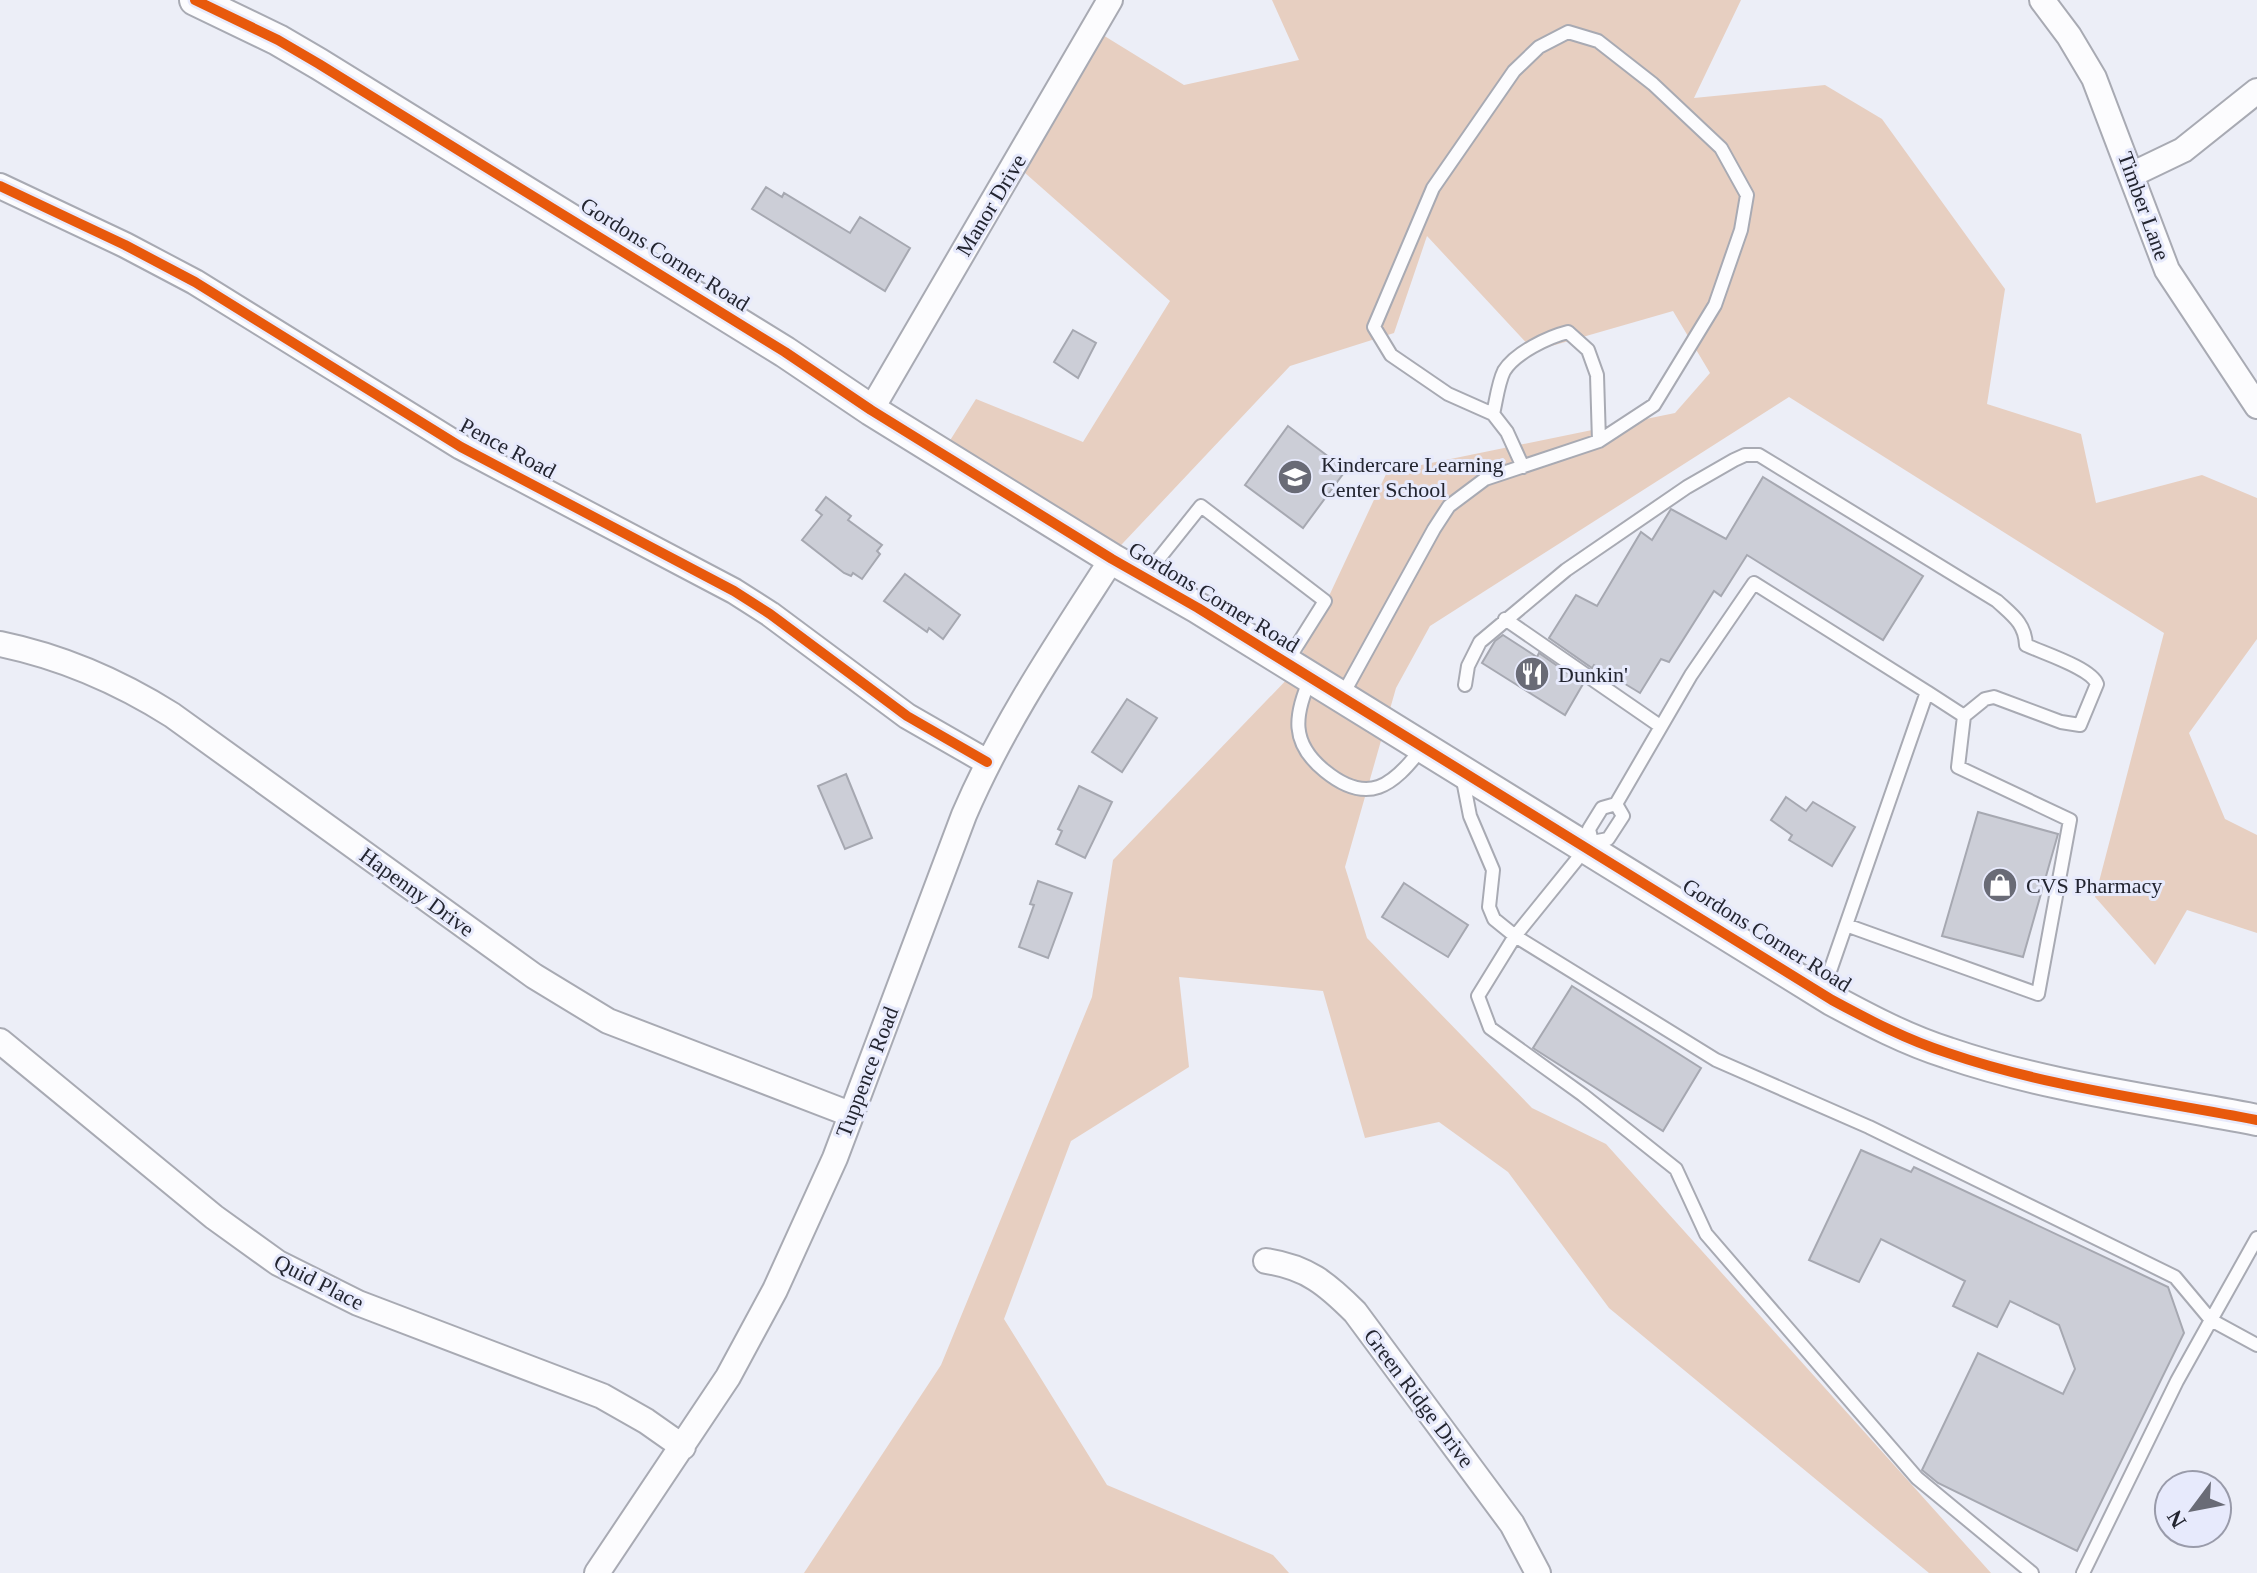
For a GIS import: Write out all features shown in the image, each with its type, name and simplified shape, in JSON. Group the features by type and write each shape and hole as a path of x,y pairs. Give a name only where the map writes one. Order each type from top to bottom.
{"street":[{"name":"Gordons Corner Road","path":"195,0 278,40 319,64 785,352 871,410 1112,559 1590,845 1822,994 1882,1027 1946,1053 1995,1067 2257,1120"},
{"name":"Manor Drive","path":"871,410 1110,0"},
{"name":"Timber Lane","path":"2042,0 2069,36 2094,78 2167,270 2257,406"},
{"path":"2133,174 2183,150 2257,91"},
{"name":"Pence Road","path":"0,186 195,282 461,447 734,591 770,614 907,716 987,762"},
{"name":"Tuppence Road","path":"597,1573 728,1377 775,1290 835,1158 987,762 1011,718 1112,559"},
{"name":"Hapenny Drive","path":"0,644 64,660 138,694 172,715 534,976 608,1021 850,1114"},
{"name":"Quid Place","path":"0,1041 214,1217 278,1263 358,1303 602,1396 683,1447"},
{"name":"Green Ridge Drive","path":"1266,1261 1292,1265 1309,1274 1355,1312 1512,1524 1538,1573"}],"lane":[{"path":"1342,696 1449,506 1485,479 1523,467 1599,441 1654,405 1715,305 1736,245 1747,195 1721,148 1653,84 1598,41 1568,32 1539,47 1514,71 1433,188 1374,327 1391,355 1448,394 1493,414 1507,432 1523,467"},
{"path":"1493,414 1504,371 1548,337 1568,332 1588,350 1597,375 1599,441"},
{"path":"1465,685 1468,666 1480,642 1505,619 1635,520 1745,455 1759,455 1997,601 2020,622 2026,645 2094,677 2097,684 2080,725 2061,722 1994,697 1985,699 1964,716 1958,767 2070,820 2038,994 1846,925"},
{"path":"1145,576 1201,506 1325,601 1298,670 1300,738 1311,758 1345,786 1364,791 1390,782 1406,769 1423,747"},
{"path":"1590,845 1589,829 1602,808 1616,804 1660,726 1754,583 1964,716"},
{"path":"1505,619 1660,726"},
{"path":"1822,994 1927,692"},
{"path":"1461,770 1470,816 1493,870 1489,907 1494,919 1515,936 1716,1060 1869,1127 2175,1277 2211,1320 2257,1345"},
{"path":"1616,804 1623,816 1608,839 1590,845 1515,936 1478,996 1490,1028 1583,1095 1676,1169 1706,1234 1917,1478 2032,1573"},
{"path":"2083,1573 2177,1381 2257,1238"}],"shaded area":[{"path":"1272,0 1741,0 1694,98 1825,85 1882,119 2005,289 1987,404 2081,434 2096,503 2202,475 2257,498 2257,639 2189,733 2225,819 2257,835 2257,933 2187,910 2155,965 2095,897 2164,633 1789,397 1430,626 1396,688 1345,867 1367,938 1532,1108 1606,1144 1991,1573 1929,1573 1609,1308 1508,1172 1439,1122 1365,1138 1323,991 1179,977 1189,1067 1071,1141 1004,1319 1107,1485 1273,1555 1289,1573 804,1573 941,1365 1092,997 1113,860 1293,673 1387,472 1675,413 1710,373 1673,311 1534,351 1427,236 1394,333 1290,366 1107,560 939,458 976,399 1083,442 1170,301 1007,157 1085,24 1184,85 1299,60"}],"building":[{"path":"766,187 782,197 784,193 850,233 860,217 910,248 885,291 752,209"},
{"path":"1073,330 1096,343 1078,378 1054,362"},
{"name":"Kindercare Learning Center School","path":"1288,426 1346,470 1303,528 1245,485"},
{"path":"1763,477 1923,576 1883,640 1747,555 1721,596 1714,591 1669,662 1661,659 1640,693 1594,665 1592,668 1549,638 1576,595 1597,606 1641,532 1652,540 1671,509 1726,539"},
{"path":"826,497 851,516 848,520 882,545 877,551 880,554 862,579 853,573 851,576 844,573 802,540 822,515 816,510"},
{"path":"905,574 960,615 943,639 929,628 927,632 884,601"},
{"name":"Dunkin'","path":"1503,635 1537,657 1539,653 1583,684 1565,715 1482,663 1495,641"},
{"path":"1127,699 1157,718 1122,772 1092,752"},
{"path":"846,774 872,838 845,849 818,786"},
{"path":"1079,786 1112,802 1085,858 1056,844 1062,831 1058,829"},
{"path":"1786,797 1806,811 1813,802 1855,827 1832,866 1789,840 1792,835 1771,820"},
{"name":"CVS Pharmacy","path":"1978,812 2058,834 2023,957 1942,936"},
{"path":"1038,881 1072,893 1048,958 1019,947 1034,905 1030,904"},
{"path":"1404,883 1468,925 1448,957 1382,917"},
{"path":"1572,986 1701,1068 1663,1131 1533,1048"},
{"path":"1861,1150 1911,1172 1914,1167 2168,1287 2184,1333 2077,1551 1938,1483 1922,1470 1978,1353 2063,1394 2075,1369 2059,1325 2010,1301 1997,1327 1953,1306 1965,1281 1881,1239 1859,1282 1809,1260"}],"cycle path":[{"path":"195,0 278,40 319,64 785,352 871,410 1832,1000 1918,1042 1985,1065 2101,1092 2257,1120"},
{"path":"0,186 195,282 461,447 734,591 770,614 907,716 987,762"}],"place":[{"name":"Kindercare Learning Center School","path":"1295,477"},
{"name":"Dunkin'","path":"1532,674"},
{"name":"CVS Pharmacy","path":"2000,885"}]}
